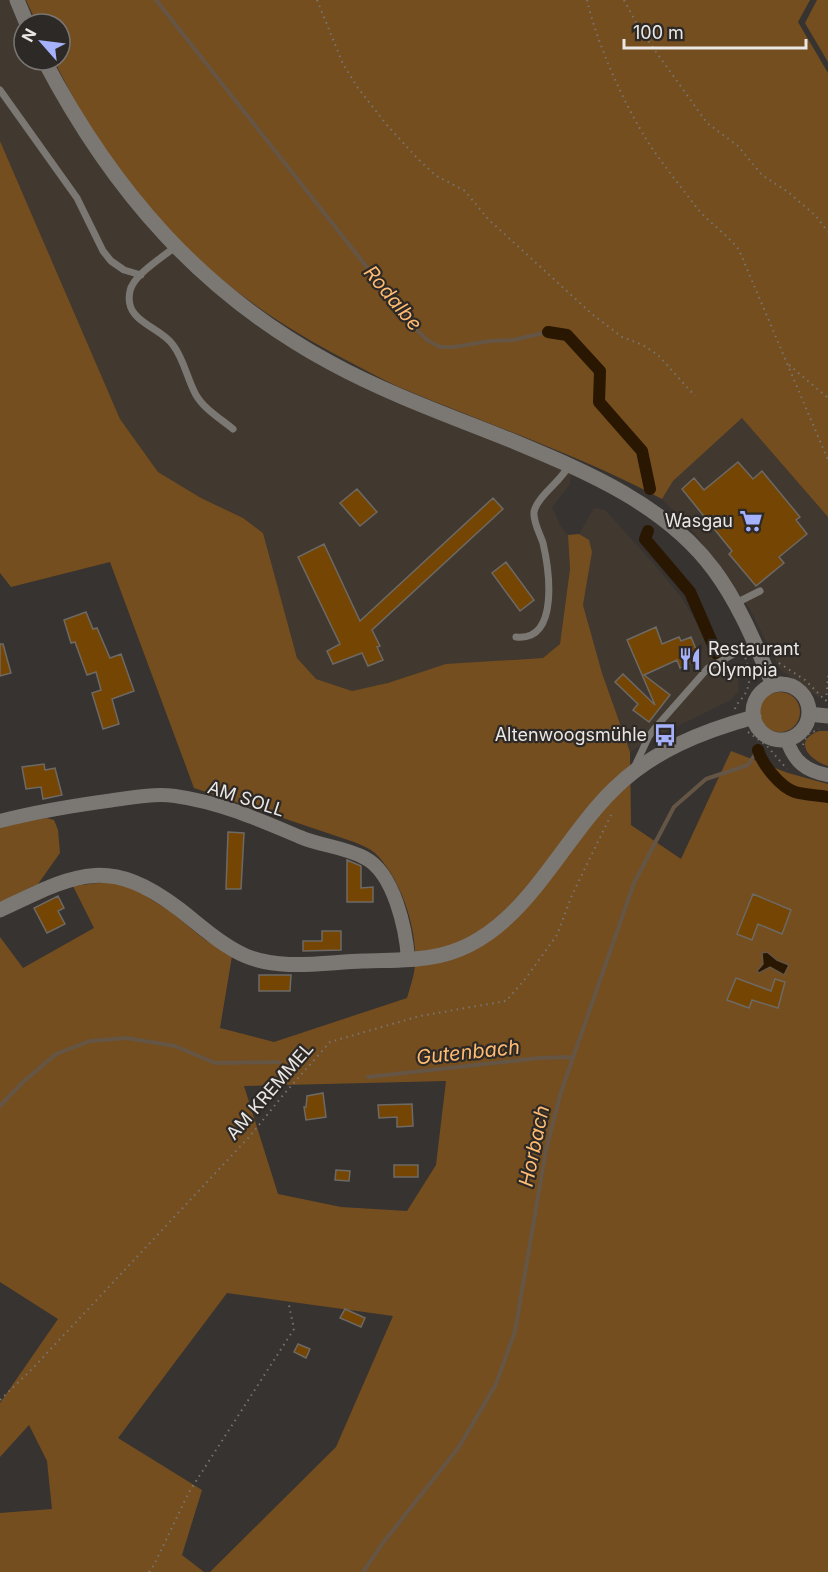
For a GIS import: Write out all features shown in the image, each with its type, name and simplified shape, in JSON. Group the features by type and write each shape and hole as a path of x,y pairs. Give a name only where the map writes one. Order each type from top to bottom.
{"main road":[{"path":"51,72 76,119 108,168 152,223 224,291 274,329 331,363 379,386 569,465 616,489 669,524 703,556 736,603 748,646 766,669 773,685"},
{"path":"0,910 69,879 105,874 122,877 150,889 215,937 245,956 260,961 297,964 432,957 463,948 508,918 613,789 632,773 669,748 690,738 746,719 760,694 773,685 788,685 806,699 809,714 805,728 787,740 778,740 762,733 746,719"},
{"path":"809,714 826,711"}],"street":[{"path":"787,740 790,751 803,767 828,775"},
{"name":"AM SOLL","path":"0,820 59,808 123,799 173,796 213,804 254,817 304,838 366,858 376,866 384,874 402,920 408,959"}],"lane":[{"path":"0,90 77,198 103,251 111,261 124,270 141,274"},
{"path":"175,247 134,282 129,291 133,312 142,323 171,342 200,401 233,429"},
{"path":"516,637 531,636 541,627 546,618 548,583 544,549 534,513 538,504 566,473 569,465"},
{"path":"736,603 760,591"},
{"path":"632,773 649,736 685,692 713,663 748,646"}],"path":[{"path":"317,0 343,64 358,88 386,124 418,159 435,175 465,191 488,219 592,315 622,337 643,345 658,355 695,396"},
{"path":"587,0 594,30 627,103 648,142 704,216 739,250 828,460"},
{"path":"624,0 639,28 706,123 738,146 762,175 788,192 816,216 828,232"},
{"path":"787,364 828,398"},
{"path":"748,646 750,677 747,690 734,707 746,719 742,731 750,733 765,744 787,769"},
{"path":"750,677 780,663 805,680 826,711"},
{"path":"804,751 807,735 817,729 825,729 828,676"},
{"name":"AM KREMMEL","path":"0,1400 250,1136 330,1042 420,1016 506,1001 557,935 572,894 612,813"},
{"path":"149,1572 189,1492 294,1329 289,1305"}],"shaded area":[{"path":"0,0 17,0 20,12 12,12 12,72 52,72 152,223 299,345 571,465 570,484 552,507 561,527 568,535 570,569 560,644 543,658 505,660 352,691 316,679 297,658 263,533 243,518 201,498 158,472 120,419 0,141"},
{"path":"26,0 810,0 798,22 828,73 828,517 742,418 673,481 662,499 565,454 392,384 283,324 223,281 187,248 148,206 112,160 60,72 72,72 72,12 32,12"},
{"path":"817,0 828,0 828,62 805,23"},
{"path":"0,141 120,419 158,472 201,498 243,518 263,533 297,658 316,679 352,691 388,683 446,664 543,658 560,644 570,569 568,535 579,534 589,540 592,552 583,605 602,673 630,752 631,825 681,859 731,751 788,773 828,784 828,1572 210,1572 336,1447 393,1316 227,1293 118,1438 202,1490 182,1555 204,1572 0,1572 0,1513 52,1509 47,1461 29,1425 0,1457 0,1403 58,1319 0,1282 0,937 23,968 94,928 73,886 106,882 130,886 171,912 204,939 232,956 220,1028 274,1042 407,998 412,982 415,952 411,921 400,890 393,876 373,851 354,842 194,788 110,562 11,587 0,573","holes":["446,1081 436,1165 407,1211 341,1207 278,1194 244,1086"]},
{"path":"742,418 828,517 828,693 818,697 780,669 750,609 690,527 662,499 673,481"},
{"name":"Altenwoogsmühle","path":"594,508 605,510 653,563 682,598 715,654 738,679 739,691 729,701 655,737 630,752 602,673 583,605 592,552 579,534"},
{"path":"780,692 788,693 794,698 799,704 799,720 794,726 788,731 780,732 772,731 766,726 761,720 760,712 761,704 766,698 772,693"},
{"path":"819,731 828,731 828,766 815,759 806,750 806,740"},
{"path":"47,818 54,820 58,830 60,853 38,884 0,902 0,825"},
{"path":"767,952 777,960 789,965 784,975 770,967 759,973 757,971 763,964 762,953"}],"building":[{"name":"Wasgau","path":"738,462 753,479 762,471 800,517 796,520 807,534 779,557 784,563 756,586 729,554 732,551 682,489 694,478 704,490"},
{"path":"357,489 377,512 360,526 340,503"},
{"path":"493,498 503,509 372,630 380,646 377,647 383,660 368,666 362,653 333,664 327,651 340,644 298,557 324,544 360,621"},
{"path":"506,562 534,600 520,611 492,573"},
{"path":"86,612 93,629 97,628 110,658 121,654 134,691 112,699 119,724 103,729 92,693 101,690 96,672 87,675 75,642 71,643 64,620"},
{"path":"656,627 662,644 679,637 681,641 691,637 700,659 680,668 677,660 644,675 670,695 649,722 633,710 638,704 615,682 623,674 655,705 627,640"},
{"path":"0,644 3,644 11,673 0,676"},
{"path":"44,764 45,770 55,768 62,795 43,799 41,787 26,789 22,767"},
{"path":"228,832 244,833 241,889 226,889"},
{"path":"347,860 361,866 361,888 373,887 373,902 347,902"},
{"path":"753,894 791,910 782,934 758,924 752,940 737,934"},
{"path":"58,896 64,908 58,911 65,924 47,933 34,908"},
{"path":"322,931 341,931 341,950 303,951 303,941 322,941"},
{"path":"259,975 291,975 290,991 259,991"},
{"path":"736,978 771,991 775,979 785,982 778,1008 752,1000 749,1008 727,1000"},
{"path":"323,1093 326,1117 306,1120 304,1107 306,1107 307,1096"},
{"path":"412,1104 413,1126 397,1127 397,1117 379,1118 378,1105"},
{"path":"394,1165 418,1165 418,1177 394,1177"},
{"path":"336,1170 350,1171 349,1181 335,1180"},
{"path":"345,1309 365,1318 361,1327 340,1318"},
{"path":"298,1344 310,1349 306,1358 294,1352"}],"waterway":[{"name":"Rodalbe","path":"156,0 415,328 427,340 440,347 454,347 513,340 548,332"},
{"name":"Rodalbe","path":"548,332 567,335 600,371 599,402 642,451 650,489"},
{"name":"Rodalbe","path":"648,531 645,539 690,592 717,654"},
{"name":"Horbach","path":"363,1572 382,1544 459,1447 496,1384 515,1331 546,1150 561,1092 634,883 674,807 706,779 748,765 758,750"},
{"name":"Rodalbe","path":"758,750 763,762 783,785 795,792 828,797"},
{"name":"Gutenbach","path":"0,1106 22,1083 56,1054 90,1041 126,1038 175,1046 215,1063 279,1062"},
{"name":"Gutenbach","path":"368,1077 539,1058 572,1057"}],"place":[{"name":"Wasgau","path":"751,521"},
{"name":"Restaurant Olympia","path":"690,659"},
{"name":"Altenwoogsmühle","path":"665,735"}]}
